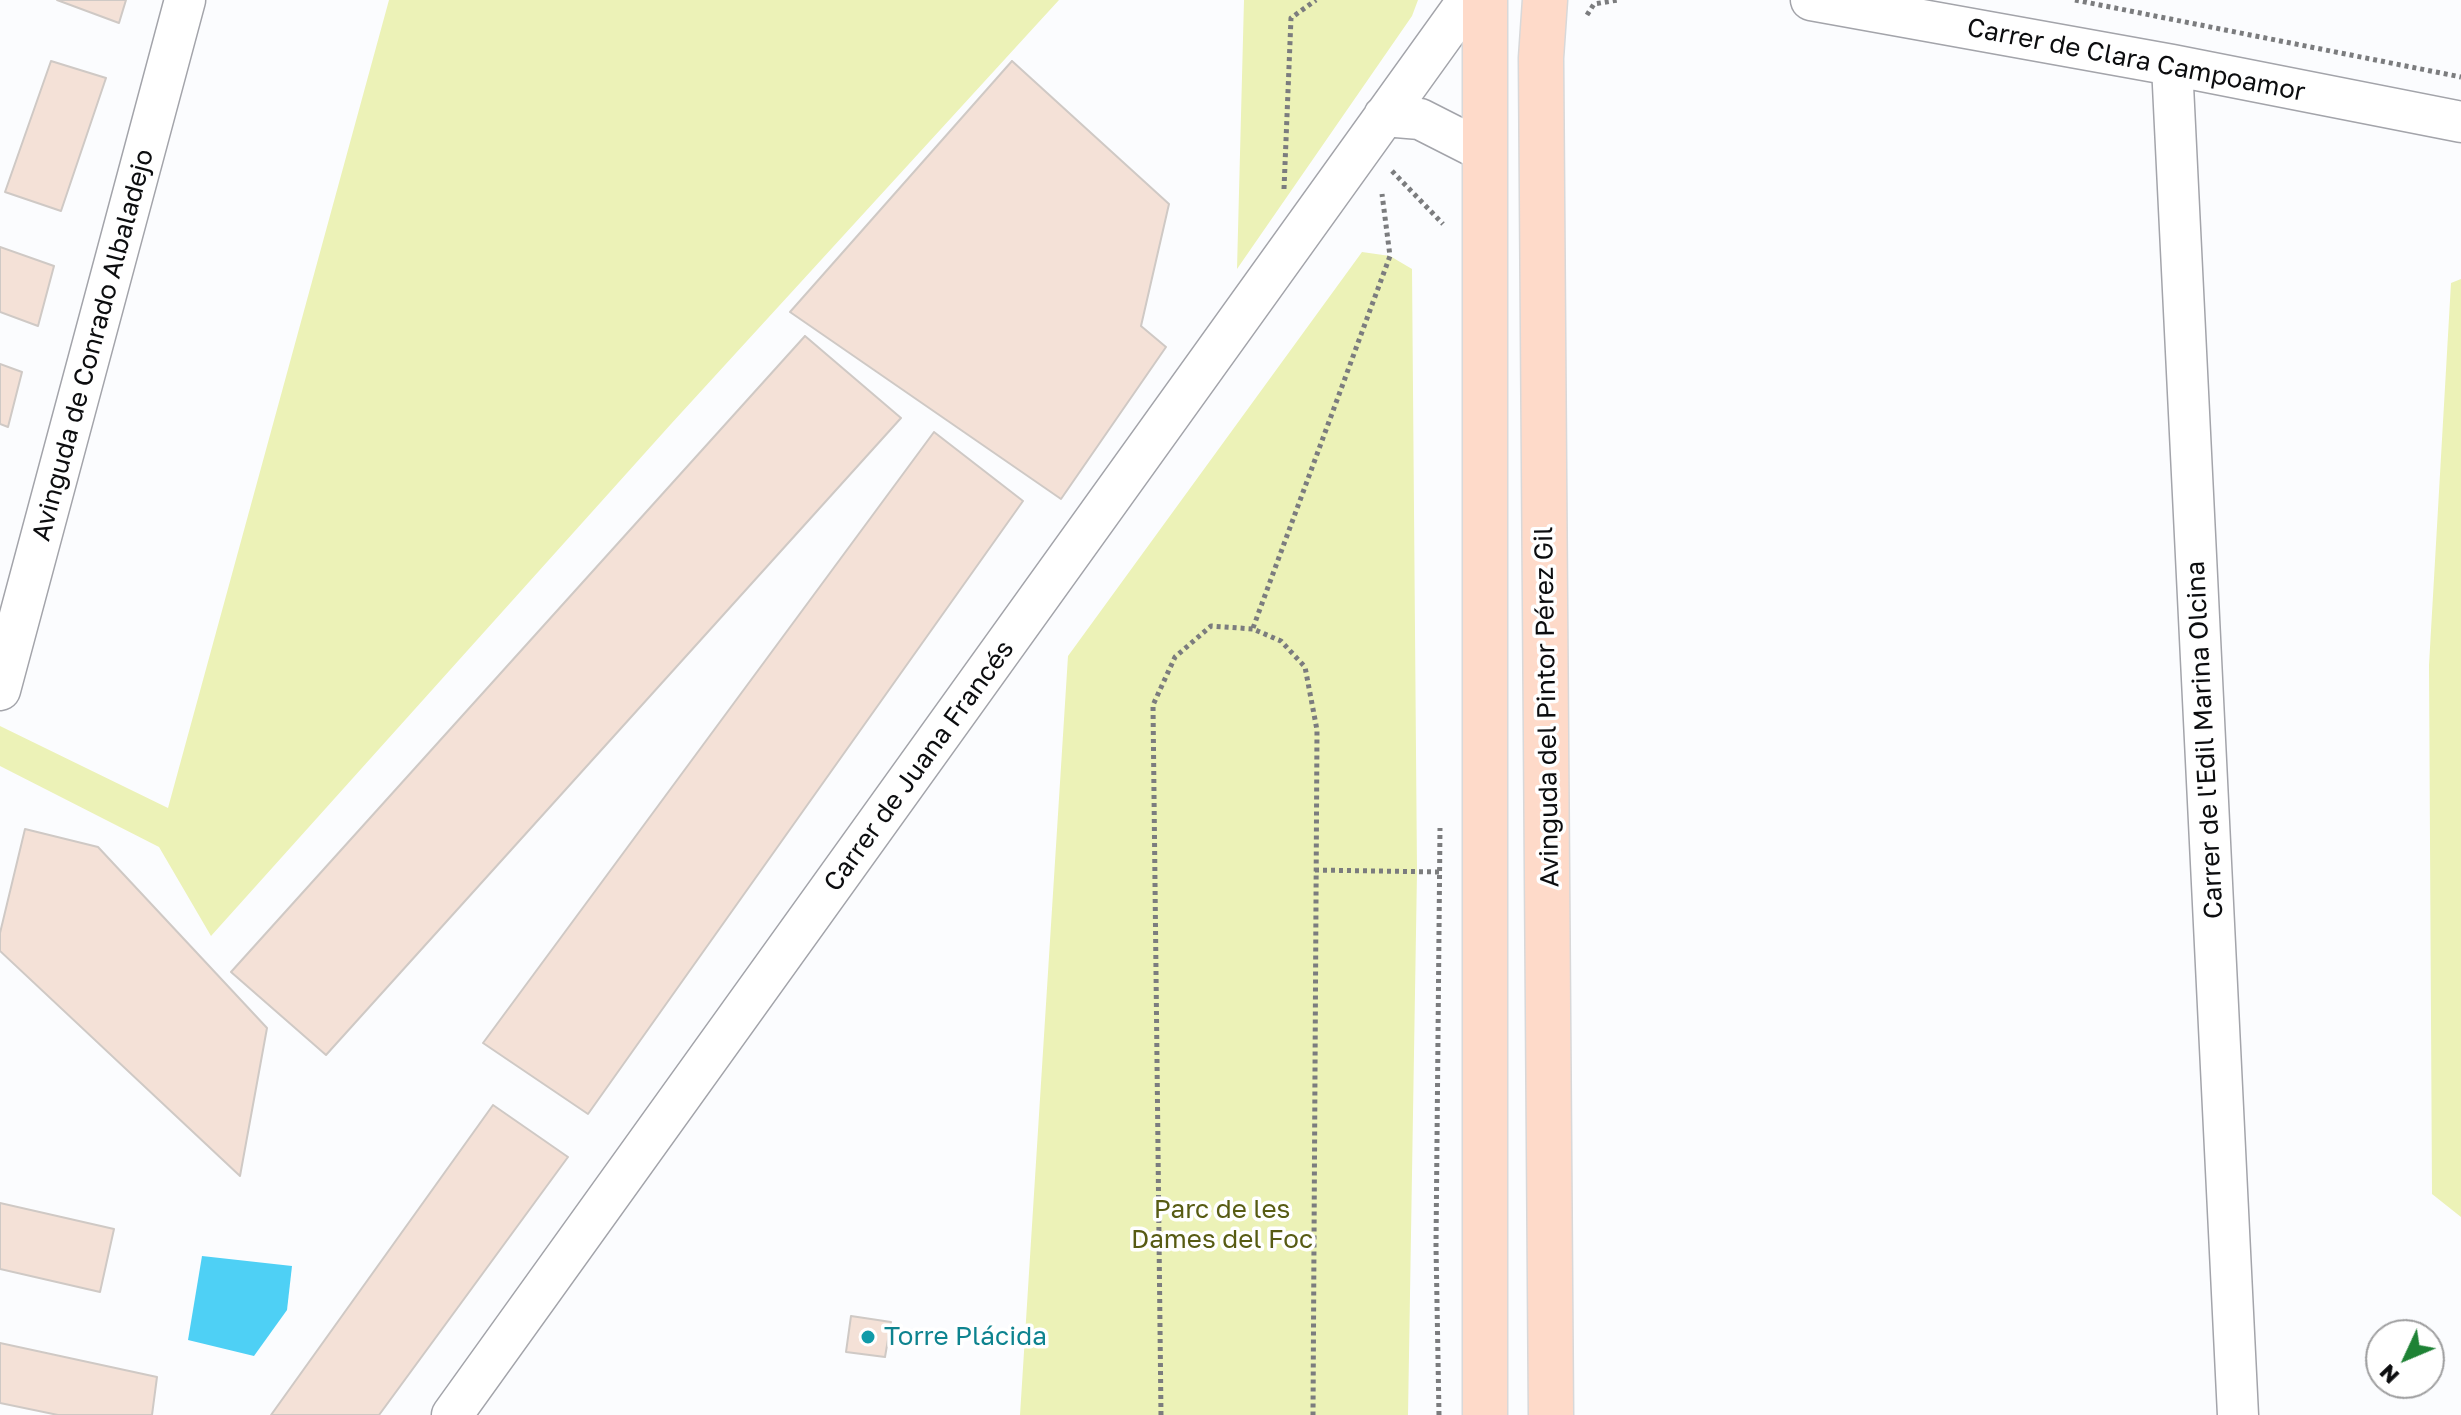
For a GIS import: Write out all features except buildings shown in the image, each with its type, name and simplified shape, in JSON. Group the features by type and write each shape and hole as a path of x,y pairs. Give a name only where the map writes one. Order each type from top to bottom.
{"main road":[{"path":"1485,0 1485,1415"},
{"name":"Avinguda del Pintor Pérez Gil","path":"1545,0 1541,73 1551,1415"}],"street":[{"name":"Avinguda de Conrado Albaladejo","path":"0,690 185,0"},
{"name":"Carrer de Juana Francés","path":"452,1415 1468,0"},
{"name":"Carrer de Clara Campoamor","path":"1811,0 2172,65 2461,122"},
{"name":"Carrer de l'Edil Marina Olcina","path":"2172,65 2238,1415"},
{"path":"1384,116 1420,119 1485,152"}],"path":[{"path":"1283,202 1291,18 1316,0"},
{"path":"2075,0 2461,77"},
{"path":"1360,151 1389,169 1447,228"},
{"path":"1253,629 1390,256 1382,194"},
{"path":"1161,1415 1153,705 1175,657 1211,626 1253,629 1281,641 1305,667 1317,730 1313,1415"},
{"path":"1439,1415 1436,1246 1440,813"}],"green space":[{"path":"389,0 1059,0 671,424 211,936 159,847 0,766 0,726 168,808"},
{"path":"1244,0 1418,0 1412,16 1237,269"},
{"name":"Parc de les Dames del Foc","path":"1362,252 1390,256 1412,269 1417,872 1408,1415 1020,1415 1068,656"},
{"path":"2461,279 2461,1217 2432,1194 2429,665 2451,283"}],"water":[{"path":"202,1256 292,1266 287,1310 254,1356 188,1340"}],"place":[{"name":"Torre Plácida","path":"868,1337"}]}
